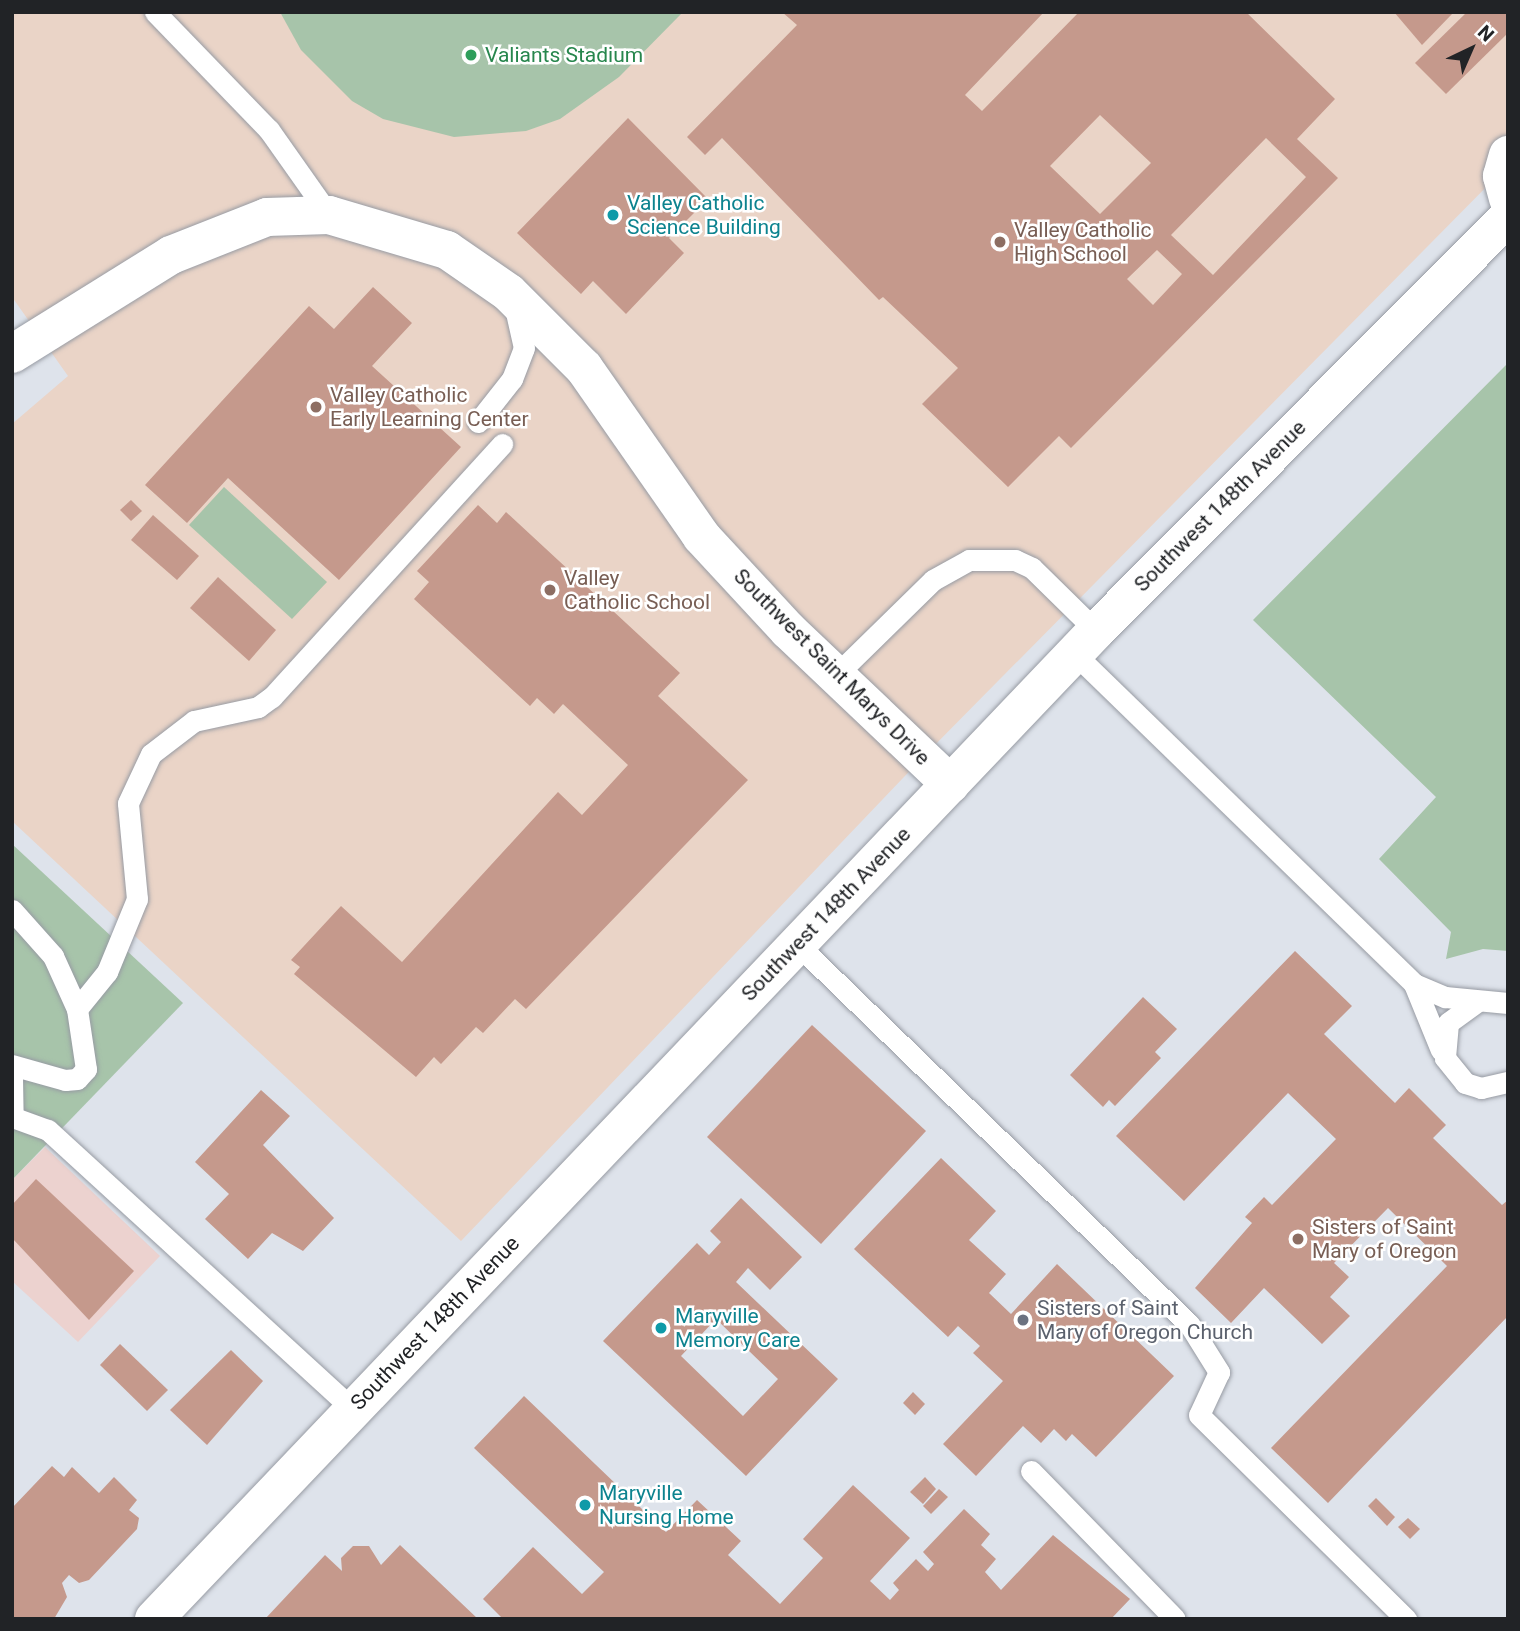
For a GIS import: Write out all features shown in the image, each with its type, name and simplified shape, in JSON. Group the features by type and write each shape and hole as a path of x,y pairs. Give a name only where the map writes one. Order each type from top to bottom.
{"street":[{"path":"1508,155 1502,176 1508,198"},
{"name":"Southwest Saint Marys Drive","path":"15,347 225,229 267,217 329,215 431,243 474,264 509,293 583,368 701,536 950,784"},
{"name":"Southwest 148th Avenue","path":"154,1619 1085,642 1508,217"}],"lane":[{"path":"155,12 269,130 329,215"},
{"path":"478,422 512,379 524,348 509,293"},
{"path":"77,1009 107,972 137,900 128,803 151,754 194,721 258,707 272,696 502,444"},
{"path":"837,674 933,580 969,560 1015,560 1032,568 1085,642 1414,984 1445,1058 1465,1083 1481,1088 1508,1082"},
{"path":"12,910 54,956 77,1009 86,1069 77,1079 12,1065"},
{"path":"797,944 1189,1324 1219,1372 1199,1415 1406,1619"},
{"path":"1414,984 1445,997 1503,1003"},
{"path":"1445,1058 1448,1023 1468,1005 1503,1003"},
{"path":"12,1078 13,1117 48,1130 353,1409"},
{"path":"1031,1471 1175,1619"}],"shaded area":[{"name":"Valley Catholic School","path":"12,12 1508,12 1508,165 924,756 461,1241 12,821 12,424 68,376 12,297"},
{"path":"45,1147 160,1256 78,1342 12,1281 12,1180"}],"green space":[{"path":"280,12 683,12 619,77 560,119 526,131 454,137 383,119 352,101 301,50"},
{"path":"1508,363 1508,951 1483,949 1446,959 1451,932 1379,859 1436,797 1253,620"},
{"path":"224,487 327,582 292,619 189,525"},
{"path":"12,844 183,1003 12,1180"}],"building":[{"name":"Valley Catholic High School","path":"782,12 1044,12 965,95 982,111 1079,12 1246,12 1335,99 1297,139 1338,178 1071,448 1059,436 1008,487 922,404 958,368 883,297 879,300 722,138 705,155 687,137 797,25","holes":["1100,115 1151,163 1100,214 1050,166","1266,138 1306,177 1213,275 1171,235","1157,250 1182,274 1153,305 1127,279"]},
{"path":"1394,12 1454,12 1422,45"},
{"path":"1467,12 1508,12 1508,33 1446,94 1415,63"},
{"name":"Valley Catholic Science Building","path":"628,118 708,199 669,238 684,253 626,314 593,281 581,294 517,233"},
{"name":"Valley Catholic Early Learning Center","path":"373,287 412,323 372,366 461,447 339,580 228,478 187,523 145,485 309,306 334,329"},
{"path":"131,500 142,511 131,521 120,510"},
{"path":"478,505 497,523 506,512 680,673 658,696 748,780 526,1009 515,999 483,1033 476,1027 441,1064 434,1057 416,1077 294,974 300,967 291,960 341,906 402,962 558,792 582,815 628,765 563,704 554,714 537,698 530,706 414,599 429,582 417,571"},
{"path":"153,515 199,556 177,580 131,540"},
{"path":"218,577 276,630 249,661 190,608"},
{"name":"Sisters of Saint Mary of Oregon","path":"1295,951 1352,1006 1324,1034 1395,1103 1409,1088 1446,1125 1433,1138 1502,1205 1508,1200 1508,1316 1328,1503 1271,1448 1447,1266 1388,1208 1334,1263 1349,1277 1330,1297 1350,1316 1322,1344 1264,1288 1231,1323 1195,1288 1252,1223 1245,1217 1264,1197 1272,1205 1336,1139 1288,1093 1184,1201 1116,1136"},
{"path":"1143,997 1177,1029 1155,1052 1161,1058 1115,1106 1109,1100 1103,1107 1070,1075"},
{"path":"812,1025 926,1131 821,1244 707,1137"},
{"path":"261,1090 290,1116 263,1145 334,1218 303,1251 272,1233 248,1259 205,1219 229,1194 195,1162"},
{"name":"Sisters of Saint Mary of Oregon Church","path":"941,1158 996,1211 969,1240 1006,1274 989,1293 1011,1314 1057,1264 1174,1376 1096,1457 1072,1434 1066,1441 1054,1429 1041,1443 1023,1426 976,1476 943,1444 1003,1381 973,1353 980,1346 958,1326 948,1337 854,1249"},
{"path":"36,1179 134,1271 89,1320 12,1238 12,1205"},
{"name":"Maryville Memory Care","path":"741,1198 802,1257 770,1290 748,1268 736,1282 838,1379 746,1476 603,1341 697,1243 709,1255 721,1242 710,1231","holes":["716,1319 778,1379 743,1416 681,1356"]},
{"path":"120,1344 168,1390 147,1411 100,1365"},
{"path":"231,1350 263,1381 207,1445 170,1410"},
{"path":"913,1392 925,1404 915,1415 903,1403"},
{"name":"Maryville Nursing Home","path":"524,1396 666,1532 697,1500 741,1541 728,1555 780,1604 823,1558 803,1539 853,1485 910,1538 870,1581 890,1600 899,1590 893,1583 916,1559 928,1571 934,1564 923,1552 964,1509 990,1534 981,1545 996,1559 985,1572 1001,1590 1053,1535 1130,1599 1111,1619 503,1619 483,1599 533,1547 582,1594 604,1572 474,1448"},
{"path":"52,1466 64,1477 72,1467 99,1493 114,1477 137,1500 129,1510 139,1518 137,1529 89,1580 79,1583 69,1575 62,1583 67,1597 54,1619 12,1619 12,1508"},
{"path":"925,1477 936,1489 923,1504 910,1492"},
{"path":"939,1489 948,1497 931,1514 923,1506"},
{"path":"1376,1498 1395,1517 1387,1526 1368,1506"},
{"path":"1408,1518 1420,1529 1410,1539 1398,1527"},
{"path":"400,1545 478,1619 265,1619 325,1555 342,1571 341,1558 353,1546 369,1546 381,1565"}],"place":[{"name":"Valiants Stadium","path":"471,55"},
{"name":"Valley Catholic Science Building","path":"613,215"},
{"name":"Valley Catholic High School","path":"1000,242"},
{"name":"Valley Catholic Early Learning Center","path":"316,407"},
{"name":"Valley Catholic School","path":"550,590"},
{"name":"Sisters of Saint Mary of Oregon","path":"1298,1239"},
{"name":"Sisters of Saint Mary of Oregon Church","path":"1023,1320"},
{"name":"Maryville Memory Care","path":"661,1328"},
{"name":"Maryville Nursing Home","path":"585,1505"}]}
